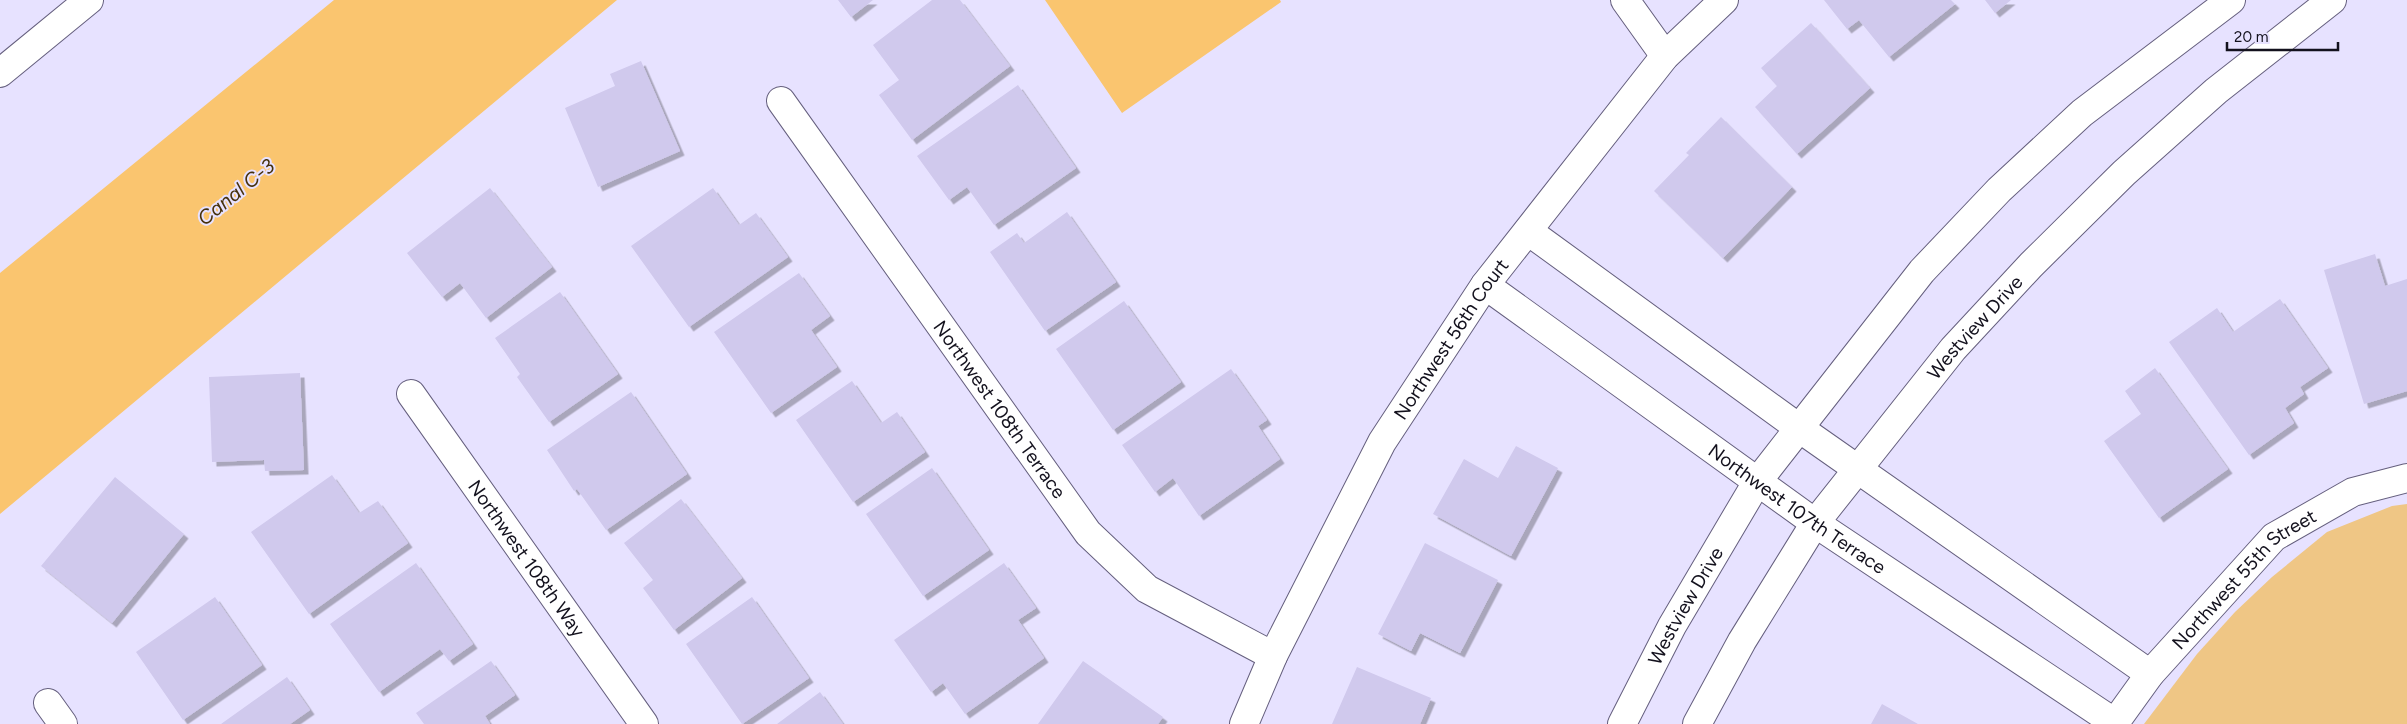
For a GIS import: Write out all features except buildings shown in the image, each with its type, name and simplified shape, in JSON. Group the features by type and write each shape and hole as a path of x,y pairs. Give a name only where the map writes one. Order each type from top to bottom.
{"main road":[{"path":"0,73 89,0"},
{"path":"1625,0 1665,56"},
{"name":"Northwest 56th Court","path":"1244,724 1273,656 1382,442 1485,285 1665,56 1724,0"},
{"name":"Westview Drive","path":"1622,724 1672,626 1757,482 1922,271 1999,190 2082,113 2231,0"},
{"name":"Westview Drive","path":"1697,724 1742,641 1815,523 1953,349 2032,264 2124,172 2216,91 2332,0"},
{"name":"Northwest 108th Terrace","path":"781,101 1088,532 1147,589 1273,656"},
{"path":"1528,231 1799,428 2150,674"},
{"name":"Northwest 107th Terrace","path":"1485,285 1815,523 2114,724"},
{"name":"Northwest 108th Way","path":"411,394 644,724"},
{"name":"Northwest 55th Street","path":"2114,724 2150,674 2274,537 2353,492 2407,478"}],"shaded area":[{"path":"2407,504 2407,724 2144,724 2197,654 2235,612 2272,577 2327,532 2392,506"}],"water":[{"name":"Canal C-3","path":"334,0 617,0 0,514 0,273"},
{"path":"1045,0 1280,0 1281,2 1122,113"}]}
